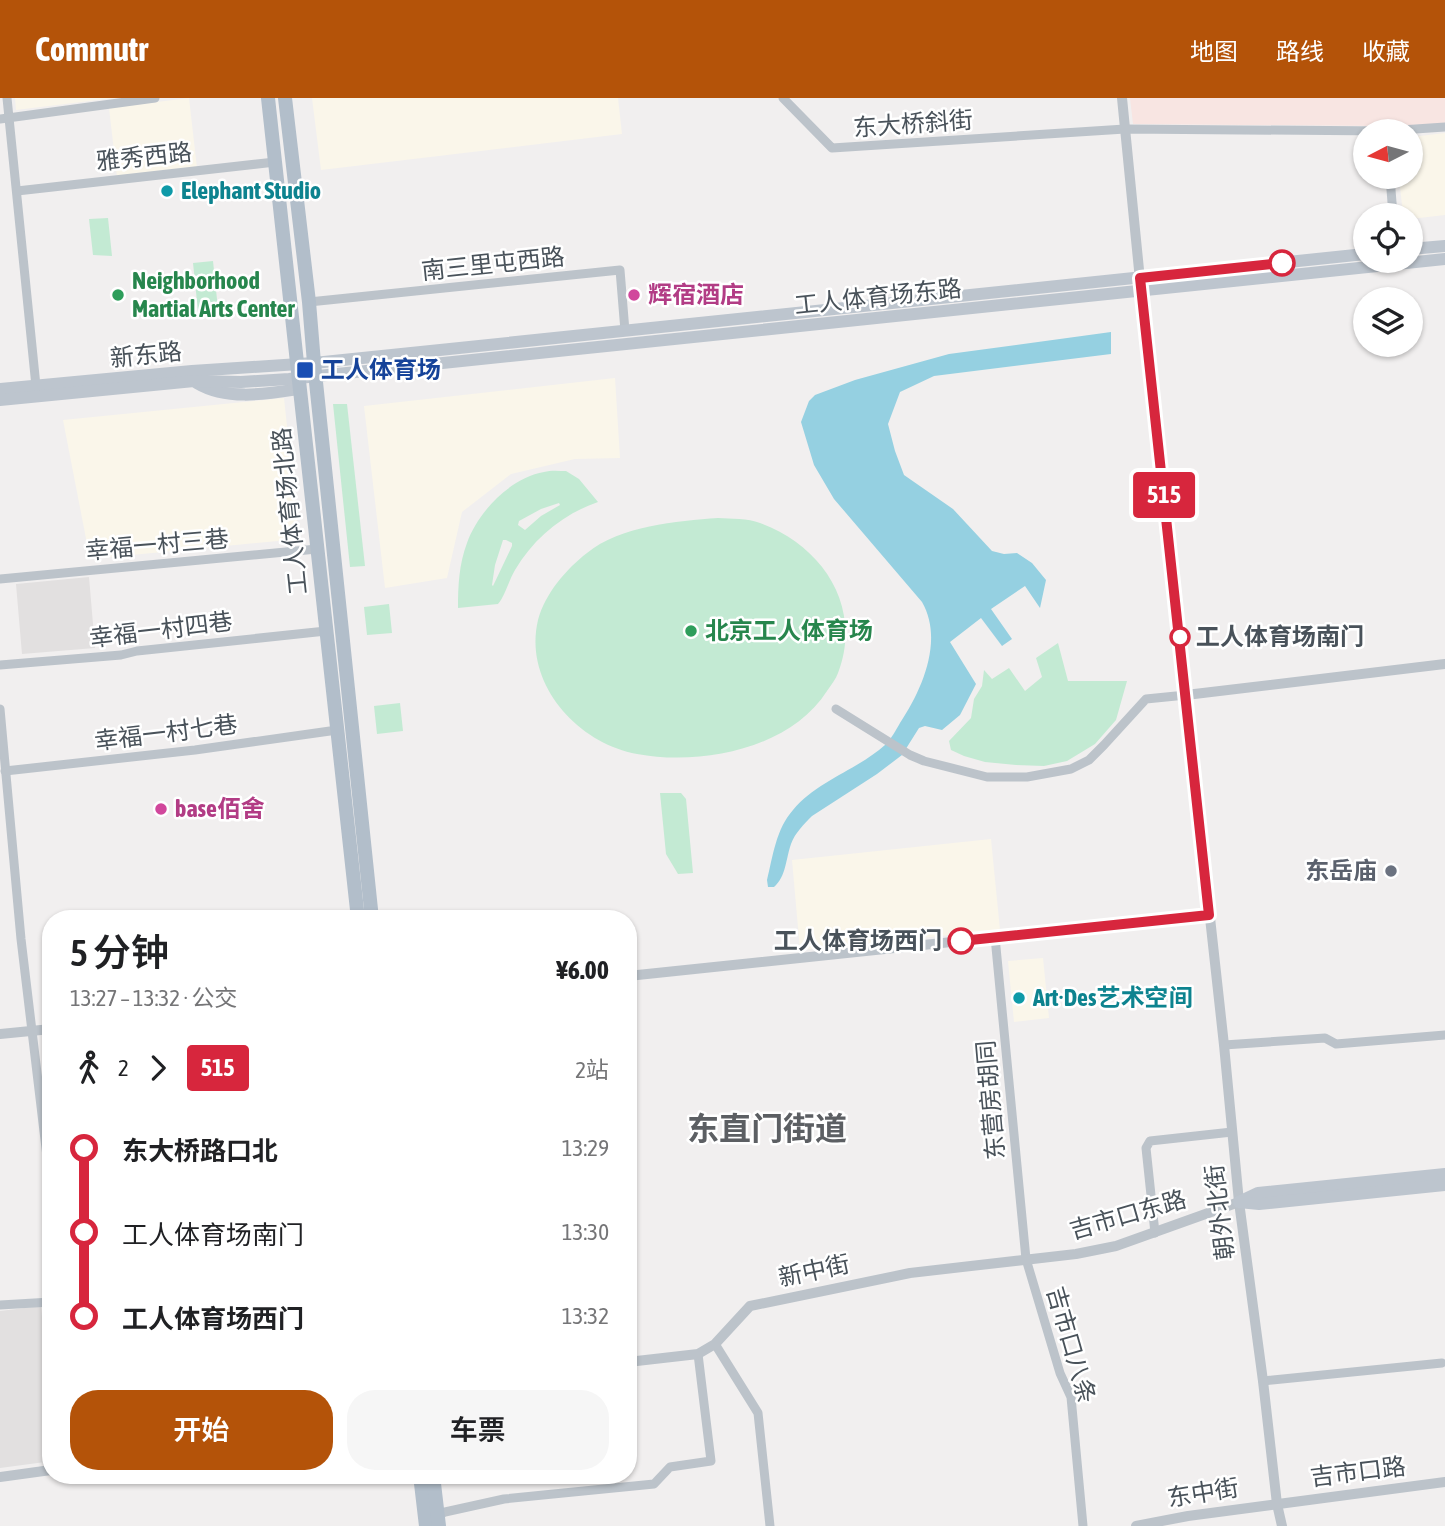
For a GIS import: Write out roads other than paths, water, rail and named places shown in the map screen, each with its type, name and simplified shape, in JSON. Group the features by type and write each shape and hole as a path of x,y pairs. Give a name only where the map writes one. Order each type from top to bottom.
{"main road":[{"name":"工人体育场北路","path":"268,98 357,910"},
{"name":"工人体育场北路","path":"285,98 309,302 371,910"},
{"path":"1423,248 1445,246"},
{"name":"工人体育场东路","path":"314,370 1141,284 1353,256"},
{"name":"工人体育场东路","path":"314,370 625,331 1445,258"},
{"path":"298,377 314,370"},
{"name":"新东路","path":"0,390 192,371 298,377"},
{"name":"新东路","path":"0,400 194,381 206,388 230,395 298,377"},
{"name":"吉市口东路","path":"1239,1202 1258,1193 1445,1174"},
{"name":"吉市口东路","path":"1239,1202 1259,1204 1445,1185"},
{"path":"422,1484 430,1523"},
{"path":"430,1523 432,1484"}],"street":[{"path":"7,98 5,118 17,191 36,386"},
{"path":"5,118 155,98"},
{"name":"东大桥斜街","path":"783,98 832,148 1125,129 1353,131"},
{"name":"朝外北街","path":"1122,98 1239,1202 1282,1526"},
{"name":"东大桥斜街","path":"1423,128 1445,127"},
{"name":"雅秀西路","path":"17,191 275,162"},
{"name":"南三里屯西路","path":"309,302 620,270 625,331"},
{"name":"幸福一村三巷","path":"0,579 317,549"},
{"name":"幸福一村四巷","path":"0,666 326,631"},
{"path":"836,709 923,761 987,777 1027,777 1071,769 1088,760 1146,699 1445,664"},
{"path":"0,709 21,939 42,1115"},
{"name":"幸福一村七巷","path":"5,771 195,750 330,731"},
{"path":"637,975 1209,915"},
{"name":"东营房胡同","path":"995,937 1026,1259"},
{"path":"0,1034 42,1030"},
{"path":"1224,1045 1325,1038 1336,1044 1445,1035"},
{"path":"1155,1233 1146,1148 1150,1141 1232,1132"},
{"name":"吉市口东路","path":"1026,1259 1076,1254 1116,1246 1239,1202"},
{"name":"新中街","path":"637,1361 698,1354 715,1343 750,1306 910,1273 1026,1259"},
{"name":"吉市口八条","path":"1026,1259 1060,1373 1070,1397 1083,1526"},
{"path":"0,1305 42,1303"},
{"path":"715,1343 758,1413 770,1526"},
{"path":"430,1523 445,1512 504,1499 654,1484 670,1467 711,1461 698,1354"},
{"path":"1262,1381 1442,1363"},
{"path":"0,1477 42,1471"},
{"name":"吉市口路","path":"1277,1504 1445,1482"},
{"name":"朝外北街","path":"1274,1526 1277,1504"},
{"name":"东中街","path":"1136,1526 1277,1504"}],"water":[{"path":"1111,332 1111,354 934,376 900,392 888,424 904,475 953,509 992,551 1017,553 1032,563 1046,580 1040,608 1025,586 991,609 1012,639 1002,646 981,618 950,642 976,684 960,715 942,730 925,726 919,728 902,755 812,816 793,840 778,883 774,887 768,887 767,880 776,843 787,817 814,791 862,762 887,743 916,696 931,648 931,632 922,602 834,499 814,465 801,422 809,401 815,395 855,380 949,354"}],"place":[{"name":"Elephant Studio","path":"167,191"},
{"name":"Neighborhood Martial Arts Center","path":"118,295"},
{"name":"辉宿酒店","path":"634,295"},
{"name":"工人体育场","path":"305,370"},
{"name":"北京工人体育场","path":"691,631"},
{"name":"工人体育场南门","path":"1180,637"},
{"name":"base佰舍","path":"161,809"},
{"name":"东岳庙","path":"1391,871"},
{"name":"工人体育场西门","path":"961,941"},
{"name":"Art·Des艺术空间","path":"1019,998"}],"district":[{"name":"东直门街道","path":"767,1129"}]}
